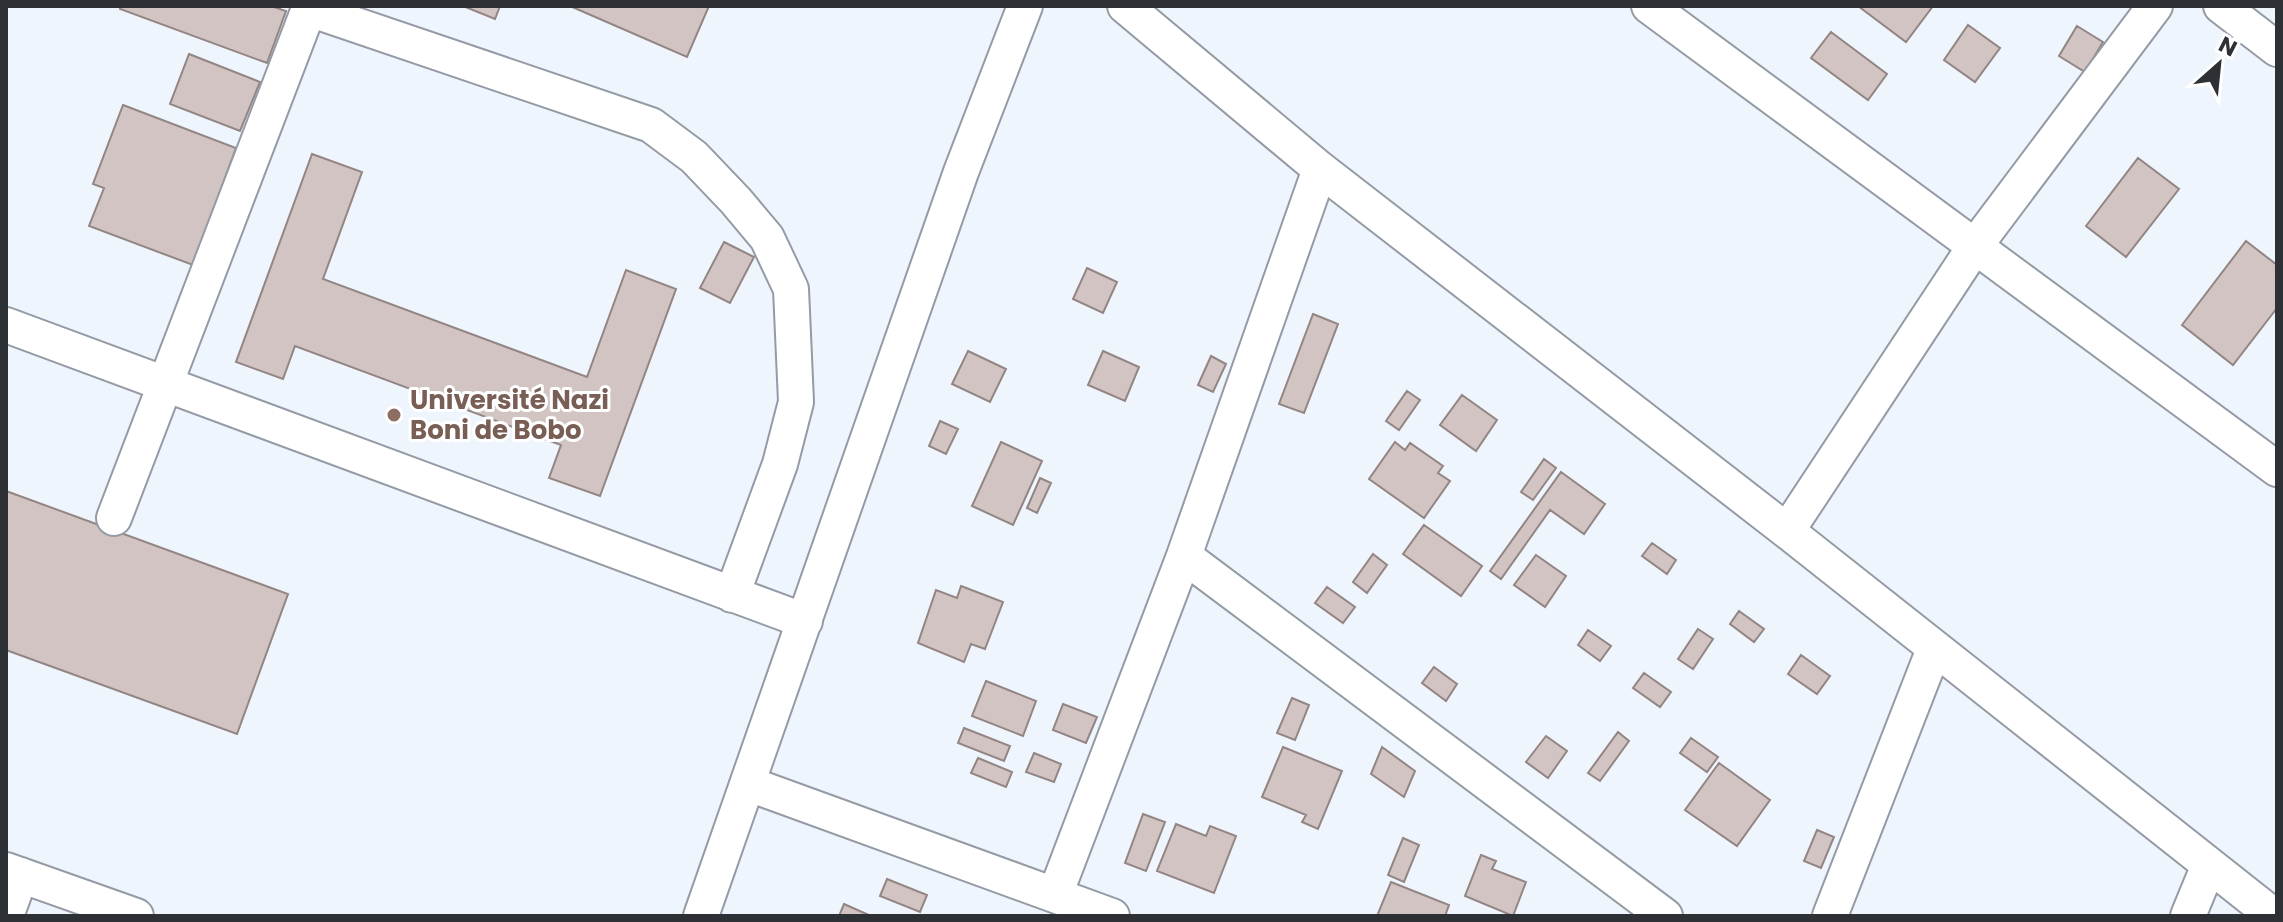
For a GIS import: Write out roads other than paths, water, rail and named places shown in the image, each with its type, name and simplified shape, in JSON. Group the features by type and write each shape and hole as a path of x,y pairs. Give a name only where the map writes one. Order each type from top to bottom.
{"street":[{"path":"701,916 961,172 1025,6"},
{"path":"1125,6 1320,169 1787,531 2274,916"},
{"path":"1649,6 2277,469"},
{"path":"1787,531 1975,246 2155,6"},
{"path":"2221,6 2277,49"},
{"path":"114,518 310,7 651,125 694,157 767,238 791,289 796,402 780,464 732,595"},
{"path":"1055,895 1184,556 1320,169"},
{"path":"6,325 805,621"},
{"path":"1184,556 1665,916"},
{"path":"1830,916 1934,649"},
{"path":"749,784 1112,916"},
{"path":"2188,916 2209,865"},
{"path":"6,916 14,872 136,916"}],"place":[{"name":"Université Nazi Boni de Bobo","path":"394,415"}]}
